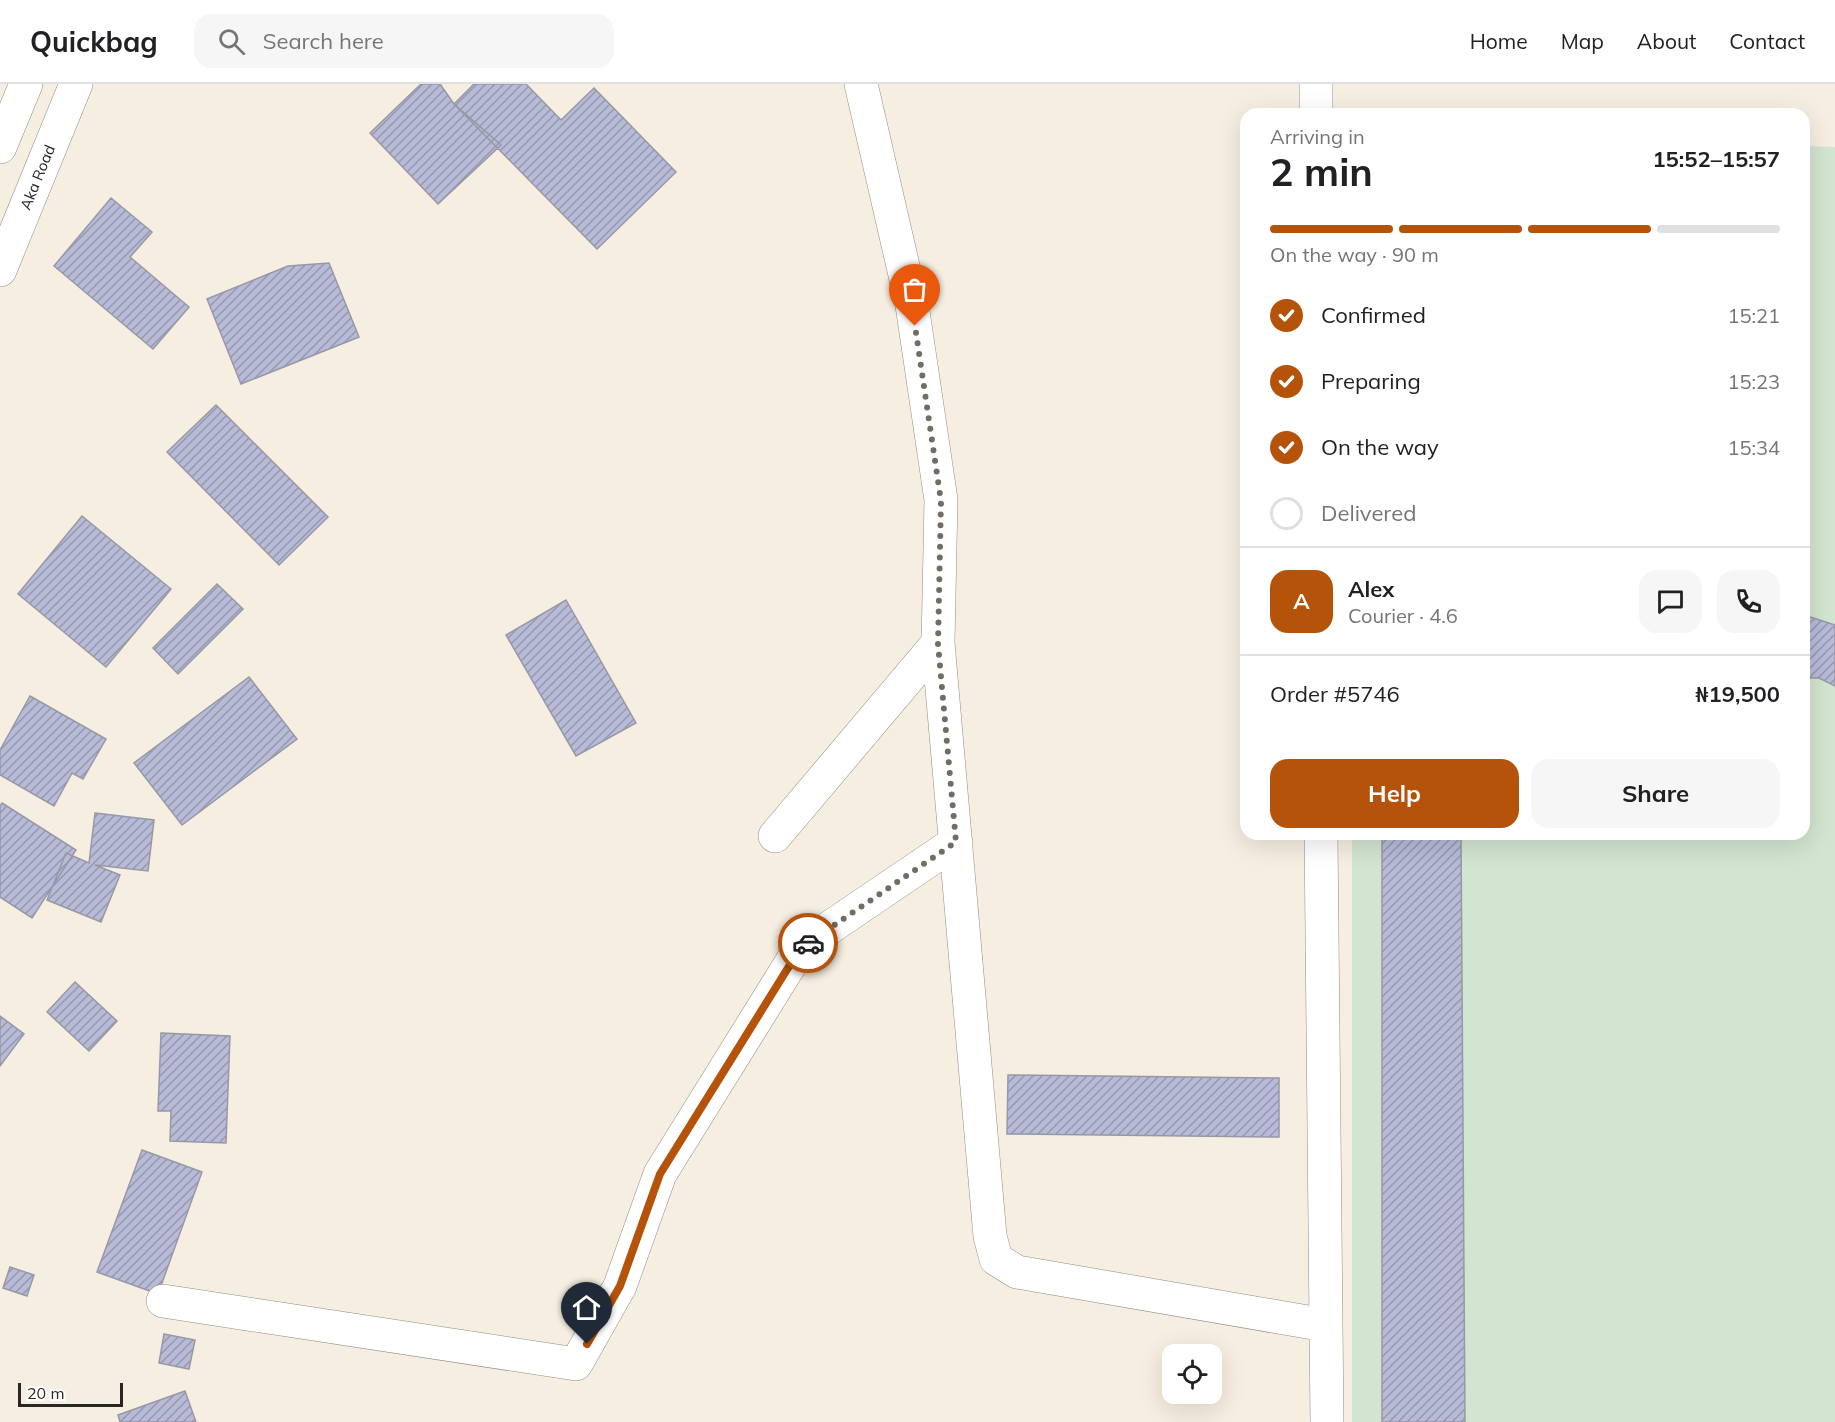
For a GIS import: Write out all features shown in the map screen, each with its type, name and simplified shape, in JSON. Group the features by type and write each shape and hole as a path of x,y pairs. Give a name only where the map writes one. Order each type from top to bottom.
{"street":[{"path":"0,147 26,84"},
{"name":"Aka Road","path":"0,270 76,84"},
{"path":"861,84 912,305 941,501 938,644 990,1236 996,1259 1017,1272 1325,1325"},
{"path":"1316,84 1316,108"},
{"path":"775,836 938,644"},
{"path":"1321,840 1327,1422"},
{"path":"163,1301 576,1364 620,1286 660,1174 801,947 956,842"}],"green space":[{"path":"1810,146 1835,147 1835,1422 1352,1422 1352,840 1810,840"}],"building":[{"path":"421,84 440,84 454,104 501,145 438,204 370,133"},
{"path":"474,84 526,84 561,120 594,88 676,172 597,249 454,104"},
{"path":"111,198 152,232 130,257 189,307 153,349 54,266"},
{"path":"329,263 359,337 241,384 207,299 288,266"},
{"path":"216,405 328,517 279,565 167,452"},
{"path":"82,516 171,589 106,667 18,594"},
{"path":"217,584 243,609 178,674 153,648"},
{"path":"566,600 636,723 576,756 506,635"},
{"path":"1810,617 1835,625 1835,686 1819,678 1810,678"},
{"path":"249,677 297,739 182,825 134,763"},
{"path":"30,696 106,739 83,779 72,773 54,806 0,775 0,750"},
{"path":"2,803 76,850 32,918 0,897 0,806"},
{"path":"95,813 154,820 148,871 95,865 120,875 101,922 47,900 66,853 89,863"},
{"path":"1382,840 1461,840 1465,1422 1382,1422"},
{"path":"75,982 117,1021 89,1051 47,1012"},
{"path":"0,1016 24,1034 0,1066"},
{"path":"161,1033 230,1036 226,1143 170,1141 171,1111 158,1111"},
{"path":"1008,1075 1279,1078 1279,1137 1007,1134"},
{"path":"142,1150 202,1172 158,1294 97,1272"},
{"path":"10,1267 34,1275 27,1296 3,1288"},
{"path":"164,1334 195,1340 189,1369 159,1363"},
{"path":"185,1391 196,1422 120,1422 118,1415"}],"way so far":[{"path":"808,943 956,842 938,644 941,501 915,326"}],"route":[{"path":"587,1344 620,1286 660,1174 801,947 808,943"}]}
